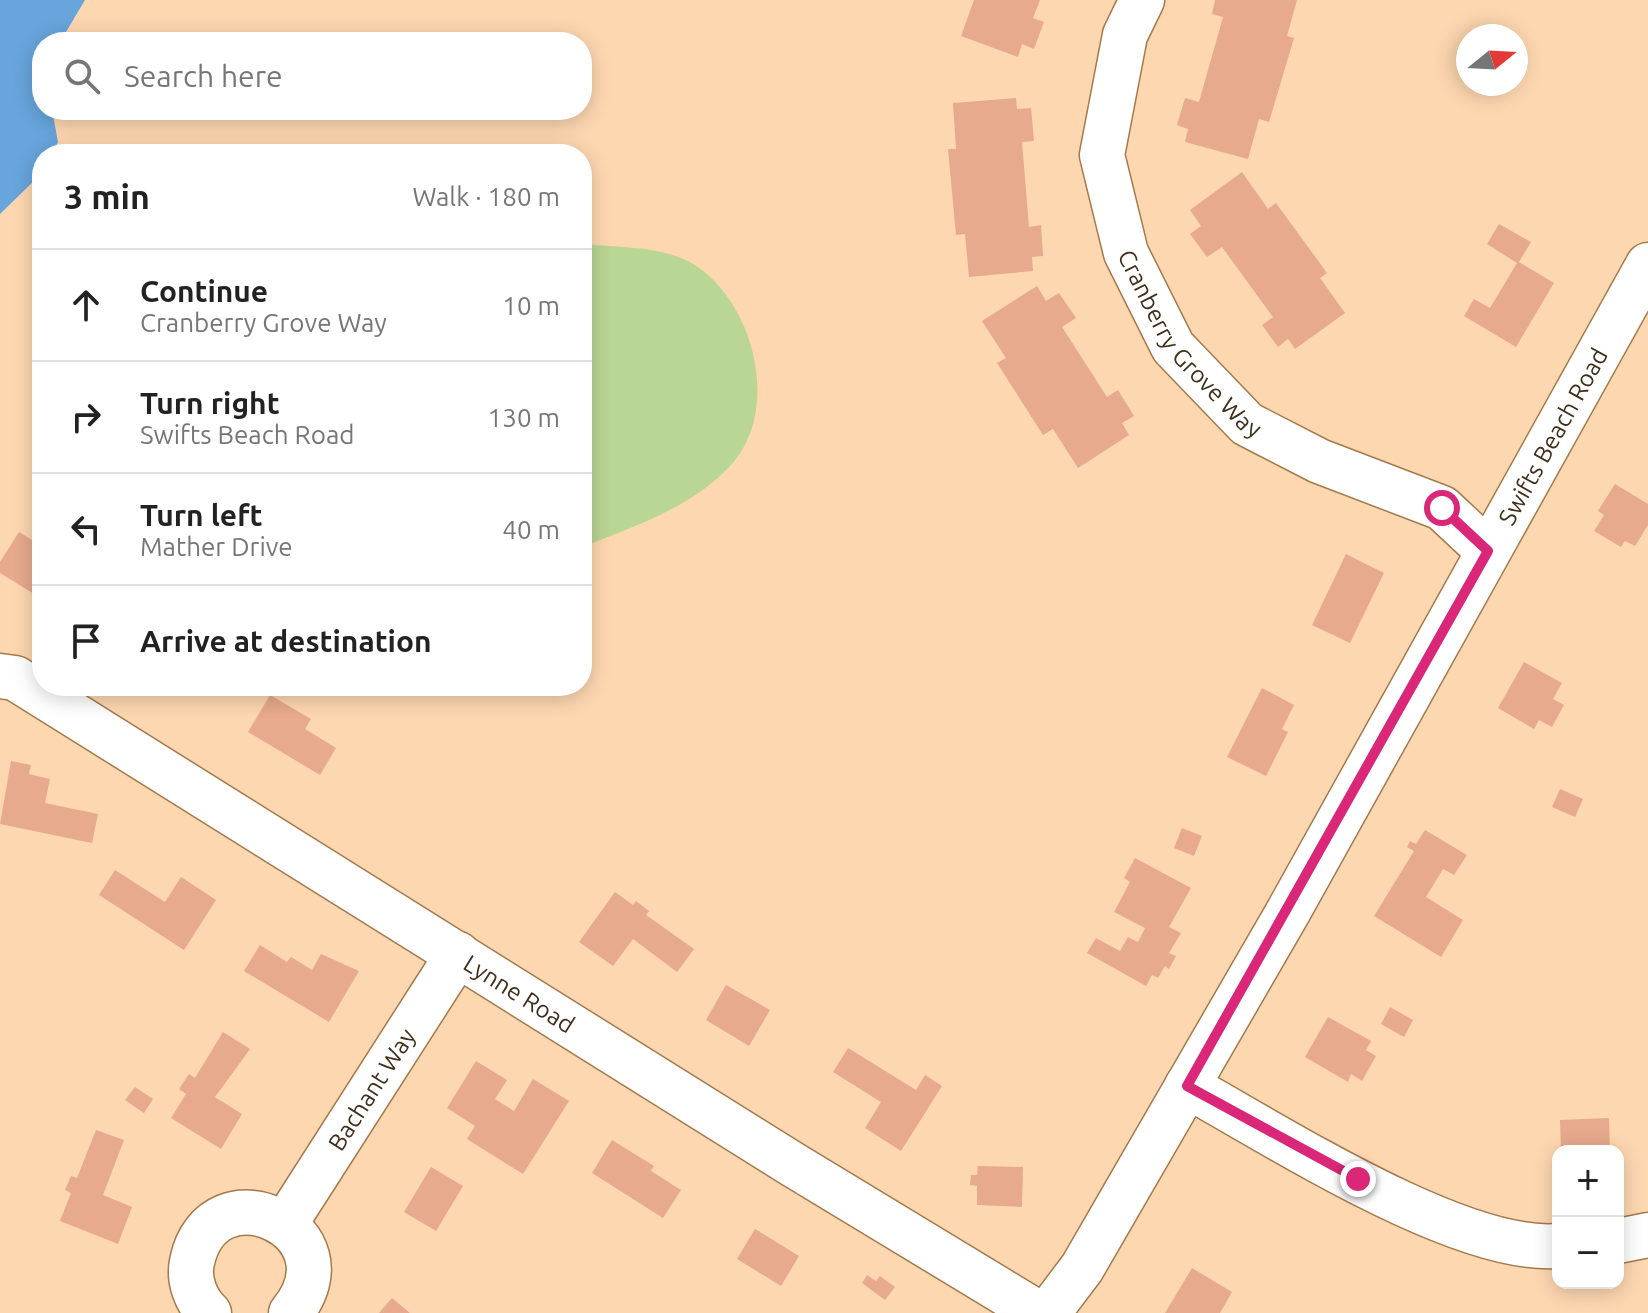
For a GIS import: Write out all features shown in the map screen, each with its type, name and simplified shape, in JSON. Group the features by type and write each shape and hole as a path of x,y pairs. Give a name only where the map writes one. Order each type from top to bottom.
{"street":[{"name":"Cranberry Grove Way","path":"1142,0 1125,35 1102,155 1126,253 1173,347 1247,424 1319,461 1442,508 1488,551"},
{"name":"Swifts Beach Road","path":"1048,1313 1082,1268 1187,1086 1648,265"},
{"name":"Lynne Road","path":"0,676 15,678 32,689"},
{"name":"Lynne Road","path":"44,696 1038,1313"},
{"name":"Bachant Way","path":"285,1224 458,954"},
{"path":"1187,1086 1452,1226 1541,1247 1552,1246"},
{"path":"209,1313 193,1289 191,1266 197,1243 211,1226 231,1214 255,1211 277,1218 295,1232 307,1253 309,1276 303,1298 291,1313"},
{"path":"1624,1240 1648,1235"}],"green space":[{"path":"592,245 669,254 695,265 716,283 733,305 746,331 754,359 757,388 755,416 746,442 731,465 716,480 681,504 592,543"}],"water":[{"path":"0,0 85,0 66,32 32,32 32,120 54,120 58,142 32,144 32,183 0,214"}],"building":[{"path":"974,0 1040,0 1033,18 1044,22 1034,49 1022,44 1018,57 961,36"},
{"path":"1215,0 1297,0 1287,36 1294,38 1269,122 1259,119 1248,159 1185,142 1188,129 1177,125 1185,98 1199,102 1223,17 1212,14"},
{"path":"1016,98 1017,109 1031,108 1034,141 1022,142 1029,227 1041,225 1043,256 1032,257 1033,271 969,277 965,234 956,235 948,149 956,149 953,103"},
{"path":"1242,172 1268,209 1276,203 1327,273 1320,278 1345,313 1295,349 1288,339 1278,347 1262,325 1273,317 1222,247 1207,257 1190,234 1201,226 1190,210"},
{"path":"1499,224 1531,242 1519,262 1554,283 1516,347 1464,316 1474,299 1490,308 1517,263 1487,244"},
{"path":"1037,286 1046,301 1059,293 1076,318 1062,327 1107,397 1118,390 1134,416 1122,423 1129,435 1078,468 1053,429 1043,435 997,363 1006,358 982,321"},
{"path":"1615,484 1648,504 1648,525 1635,546 1625,541 1621,547 1594,531 1604,515 1598,511"},
{"path":"19,532 32,540 32,593 0,573 0,562"},
{"path":"1346,554 1384,573 1350,643 1312,625"},
{"path":"1524,662 1562,683 1553,699 1564,705 1552,727 1539,720 1534,729 1498,708"},
{"path":"1262,688 1294,705 1282,729 1288,732 1266,776 1227,757"},
{"path":"272,696 311,719 305,729 336,748 320,775 248,732"},
{"path":"11,761 31,765 29,774 50,779 45,803 98,814 92,843 0,824"},
{"path":"1560,789 1583,799 1575,817 1552,807"},
{"path":"1182,828 1202,836 1194,856 1174,848"},
{"path":"1425,830 1467,855 1454,875 1443,869 1426,897 1463,920 1441,957 1374,916 1414,851 1407,847 1410,841 1416,844"},
{"path":"1135,858 1191,888 1169,927 1181,933 1169,953 1176,956 1169,969 1165,966 1158,978 1152,975 1146,986 1087,953 1096,938 1120,951 1128,937 1138,942 1145,928 1114,912 1130,882 1124,878"},
{"path":"115,870 165,902 181,877 216,900 184,950 99,895"},
{"path":"615,892 633,905 636,901 649,911 646,915 694,949 677,972 633,939 613,966 579,942"},
{"path":"260,945 287,962 291,957 312,970 321,954 359,971 329,1022 244,971"},
{"path":"726,985 770,1010 749,1046 706,1020"},
{"path":"1390,1007 1413,1020 1404,1037 1381,1024"},
{"path":"1328,1017 1371,1041 1366,1050 1376,1056 1362,1081 1351,1074 1348,1082 1305,1057"},
{"path":"223,1032 250,1049 215,1097 242,1114 221,1149 171,1118 186,1094 179,1089 189,1074 195,1078"},
{"path":"848,1048 916,1090 925,1075 942,1086 901,1151 865,1128 881,1102 833,1072"},
{"path":"476,1061 507,1080 495,1099 514,1111 533,1079 569,1101 523,1174 467,1139 475,1126 447,1108"},
{"path":"135,1087 153,1099 144,1113 125,1100"},
{"path":"1609,1118 1610,1145 1561,1145 1560,1120"},
{"path":"96,1130 124,1140 103,1195 132,1207 118,1244 60,1221 71,1193 65,1190 71,1176 77,1178"},
{"path":"612,1140 654,1166 651,1171 681,1190 663,1218 592,1173"},
{"path":"978,1166 1023,1167 1022,1207 977,1205 977,1186 970,1185 971,1175 977,1175"},
{"path":"431,1167 463,1186 436,1231 404,1212"},
{"path":"755,1229 799,1256 781,1286 737,1259"},
{"path":"1192,1268 1232,1292 1220,1313 1165,1313"},
{"path":"867,1275 876,1281 880,1276 895,1287 885,1300 862,1283"},
{"path":"392,1298 410,1313 379,1313"}],"route":[{"path":"1358,1179 1187,1086 1288,912 1488,551 1442,508"}]}
